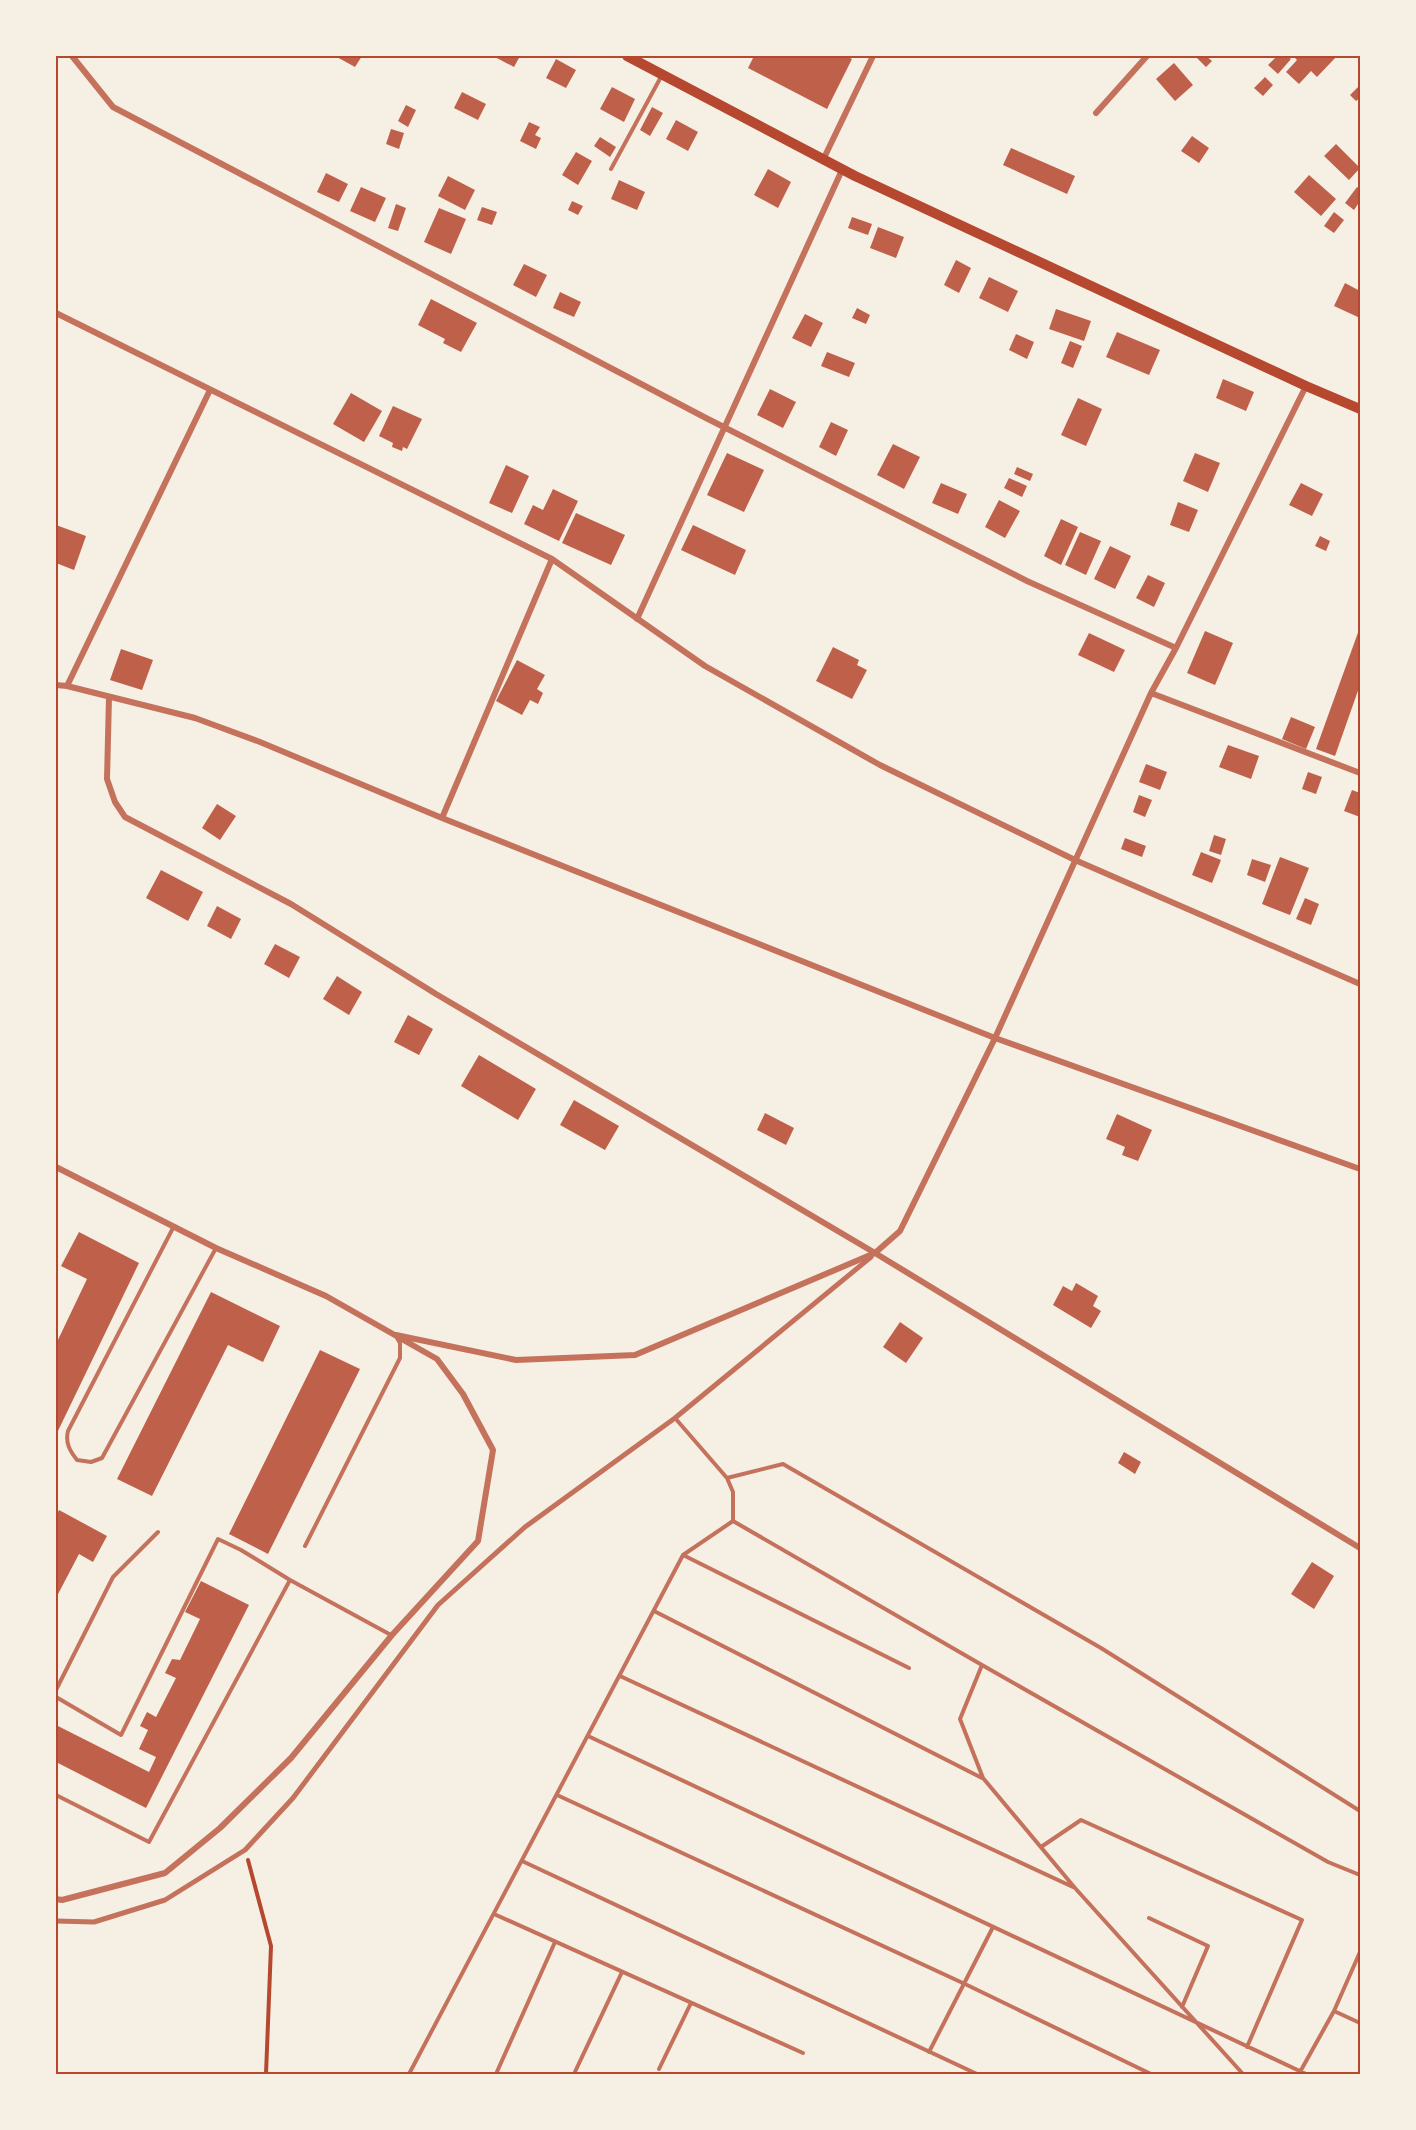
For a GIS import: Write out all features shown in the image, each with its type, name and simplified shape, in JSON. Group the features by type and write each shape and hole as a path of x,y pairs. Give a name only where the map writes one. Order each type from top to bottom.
{"main road":[{"path":"627,56 842,170 1360,409"}],"street":[{"path":"72,56 113,107 725,427 1027,581 1176,648"},
{"path":"823,160 873,56"},
{"path":"1096,113 1147,56"},
{"path":"637,619 842,170"},
{"path":"56,313 552,559 705,666 880,765 1075,860 1360,984"},
{"path":"56,1921 94,1922 165,1900 245,1850 293,1797 438,1605 525,1527 675,1418 900,1230 995,1038 1151,693 1176,648 1306,386"},
{"path":"67,686 210,390"},
{"path":"442,818 552,559"},
{"path":"56,685 195,718 260,742 442,818 995,1038 1360,1169"},
{"path":"1151,693 1360,773"},
{"path":"109,697 107,779 125,817 291,904 436,994 874,1253 1360,1548"},
{"path":"56,1167 216,1248 326,1296 437,1359 463,1394 493,1450 478,1541 392,1635 291,1758 220,1828 165,1874 62,1900 56,1899"},
{"path":"396,1335 516,1360 635,1355 874,1253"}],"lane":[{"path":"611,170 662,74"},
{"path":"174,1226 68,1431 66,1440 77,1460 91,1462 102,1458 216,1248"},
{"path":"305,1546 400,1358 400,1343 396,1335"},
{"path":"675,1418 727,1478 733,1492 733,1521"},
{"path":"727,1478 783,1464 1101,1648 1360,1811"},
{"path":"410,2074 683,1555 733,1521"},
{"path":"733,1521 1328,1862 1360,1875"},
{"path":"56,1689 113,1577 158,1532"},
{"path":"56,1697 122,1735 218,1539 392,1635"},
{"path":"683,1555 909,1668"},
{"path":"56,1795 149,1842 290,1580"},
{"path":"654,1611 983,1778"},
{"path":"982,1665 960,1719 983,1778 1075,1888 1243,2074"},
{"path":"620,1676 1075,1888"},
{"path":"588,1736 1306,2074"},
{"path":"557,1795 965,1984 1151,2074"},
{"path":"1041,1847 1081,1820 1302,1920 1247,2047"},
{"path":"522,1861 977,2074"},
{"path":"494,1914 803,2053"},
{"path":"1149,1918 1208,1946 1182,2007"},
{"path":"929,2052 993,1927"},
{"path":"496,2074 555,1942"},
{"path":"1300,2072 1334,2011 1360,1952"},
{"path":"574,2074 622,1972"},
{"path":"659,2069 691,2003"},
{"path":"1334,2011 1360,2023"}],"path":[{"path":"245,1850 271,1946 266,2074"}],"building":[{"path":"335,56 362,56 355,67"},
{"path":"493,56 520,56 514,67"},
{"path":"754,56 846,56 852,59 827,109 748,68"},
{"path":"1195,56 1206,56 1212,61 1206,67"},
{"path":"1277,56 1287,56 1291,59 1278,74 1268,65"},
{"path":"1337,56 1317,77 1311,71 1299,84 1286,72 1297,60 1294,57"},
{"path":"556,59 576,70 566,88 546,78"},
{"path":"1174,63 1193,85 1175,101 1156,79"},
{"path":"1265,77 1273,85 1263,96 1254,88"},
{"path":"1360,85 1360,98 1356,101 1350,95"},
{"path":"612,87 635,99 624,122 600,109"},
{"path":"462,92 486,104 478,120 454,108"},
{"path":"406,105 416,110 408,127 398,121"},
{"path":"652,107 663,113 650,136 640,130"},
{"path":"676,120 698,132 688,151 666,139"},
{"path":"529,122 540,127 535,135 541,138 536,149 520,141"},
{"path":"391,129 404,133 399,149 386,144"},
{"path":"1192,136 1209,148 1199,163 1181,151"},
{"path":"600,137 616,147 610,157 594,146"},
{"path":"1336,144 1360,168 1349,180 1324,156"},
{"path":"1011,148 1075,176 1067,194 1003,165"},
{"path":"576,152 592,161 578,185 562,175"},
{"path":"768,169 791,182 778,208 754,195"},
{"path":"326,173 348,184 339,202 317,192"},
{"path":"1309,175 1336,199 1321,216 1294,192"},
{"path":"448,176 475,190 465,210 438,196"},
{"path":"619,180 645,192 637,210 611,199"},
{"path":"361,187 386,198 375,222 350,211"},
{"path":"1357,187 1360,189 1360,201 1354,210 1345,203"},
{"path":"572,201 583,206 578,215 568,210"},
{"path":"396,204 406,208 398,231 388,228"},
{"path":"482,207 497,212 492,225 477,220"},
{"path":"439,208 466,219 451,254 424,242"},
{"path":"1334,212 1344,220 1334,233 1324,226"},
{"path":"852,217 872,224 868,235 848,228"},
{"path":"878,227 904,237 896,258 870,248"},
{"path":"956,260 971,268 959,293 944,285"},
{"path":"524,264 547,275 536,297 513,285"},
{"path":"989,277 1018,291 1008,312 979,298"},
{"path":"1345,283 1360,291 1360,318 1334,306"},
{"path":"560,292 581,302 574,317 553,308"},
{"path":"431,299 477,323 461,352 443,343 445,339 418,325"},
{"path":"857,308 870,315 866,324 852,318"},
{"path":"1056,309 1091,321 1084,341 1049,329"},
{"path":"805,314 823,323 811,347 792,338"},
{"path":"1117,332 1160,350 1149,375 1106,357"},
{"path":"1016,334 1034,342 1027,359 1009,350"},
{"path":"1070,341 1082,346 1073,368 1061,363"},
{"path":"827,352 855,363 849,377 821,366"},
{"path":"1223,379 1254,392 1246,411 1216,398"},
{"path":"770,389 796,402 783,428 757,415"},
{"path":"351,393 382,411 364,442 333,424"},
{"path":"1078,398 1102,409 1086,446 1061,435"},
{"path":"393,406 422,419 407,449 403,447 402,451 392,447 393,443 379,436"},
{"path":"831,422 848,430 836,456 819,447"},
{"path":"893,444 920,457 904,489 877,475"},
{"path":"727,453 764,470 744,512 707,495"},
{"path":"1195,453 1220,463 1208,492 1183,481"},
{"path":"506,465 529,476 512,513 489,503"},
{"path":"1017,467 1033,474 1030,481 1014,474"},
{"path":"1009,478 1027,486 1022,497 1004,488"},
{"path":"941,483 967,494 958,514 932,503"},
{"path":"1301,483 1323,494 1312,516 1289,505"},
{"path":"553,489 578,501 559,541 524,524 533,505 543,510"},
{"path":"999,500 1020,511 1005,538 985,527"},
{"path":"1178,502 1198,510 1189,532 1170,525"},
{"path":"576,513 625,535 611,565 562,543"},
{"path":"1061,519 1078,527 1061,565 1044,556"},
{"path":"56,525 86,536 74,570 56,563"},
{"path":"693,525 746,550 735,575 681,550"},
{"path":"1080,532 1101,541 1086,575 1065,565"},
{"path":"1320,536 1330,541 1326,551 1315,546"},
{"path":"1110,546 1131,556 1115,589 1094,579"},
{"path":"1148,575 1165,583 1154,607 1136,598"},
{"path":"1360,627 1360,685 1335,756 1316,749"},
{"path":"1205,631 1233,643 1215,685 1187,673"},
{"path":"1089,633 1125,650 1114,672 1078,655"},
{"path":"833,647 859,660 857,665 867,670 852,699 816,681"},
{"path":"121,649 153,660 142,690 110,680"},
{"path":"517,660 545,675 537,689 543,693 538,704 530,700 522,715 496,701"},
{"path":"1291,717 1315,727 1306,749 1282,739"},
{"path":"1228,745 1259,756 1251,779 1219,767"},
{"path":"1146,764 1167,772 1160,790 1139,782"},
{"path":"1308,772 1322,777 1316,794 1302,789"},
{"path":"1352,790 1360,793 1360,817 1344,811"},
{"path":"1139,795 1152,800 1145,817 1133,812"},
{"path":"217,804 236,816 220,840 202,828"},
{"path":"1214,835 1226,839 1221,855 1209,851"},
{"path":"1125,838 1146,846 1142,857 1121,849"},
{"path":"1201,852 1221,860 1212,883 1192,875"},
{"path":"1280,857 1309,868 1290,915 1262,904"},
{"path":"1252,859 1271,865 1265,882 1247,875"},
{"path":"161,870 203,892 188,921 146,898"},
{"path":"1305,898 1319,904 1311,925 1296,919"},
{"path":"217,906 241,919 231,939 207,926"},
{"path":"275,944 300,957 289,978 264,964"},
{"path":"337,976 362,992 349,1015 323,999"},
{"path":"408,1015 433,1029 419,1055 394,1042"},
{"path":"479,1055 536,1089 518,1120 461,1086"},
{"path":"574,1100 619,1126 605,1150 560,1125"},
{"path":"765,1113 794,1128 786,1145 757,1130"},
{"path":"1117,1114 1152,1130 1138,1161 1122,1155 1125,1147 1106,1139"},
{"path":"79,1232 139,1263 56,1435 56,1344 87,1279 61,1266"},
{"path":"1076,1283 1098,1296 1093,1306 1101,1311 1091,1328 1053,1305 1063,1286 1072,1291"},
{"path":"211,1292 280,1326 263,1362 228,1345 152,1496 117,1479"},
{"path":"900,1322 923,1338 906,1363 883,1347"},
{"path":"320,1350 360,1369 268,1554 229,1534"},
{"path":"1124,1452 1141,1462 1135,1474 1118,1463"},
{"path":"59,1510 107,1536 93,1562 79,1554 56,1598 56,1516"},
{"path":"1312,1562 1334,1576 1314,1609 1291,1594"},
{"path":"201,1581 249,1605 146,1808 56,1762 56,1725 149,1772 156,1757 139,1749 148,1730 140,1726 147,1712 156,1717 176,1678 165,1673 172,1659 180,1660 200,1619 185,1612"}]}
